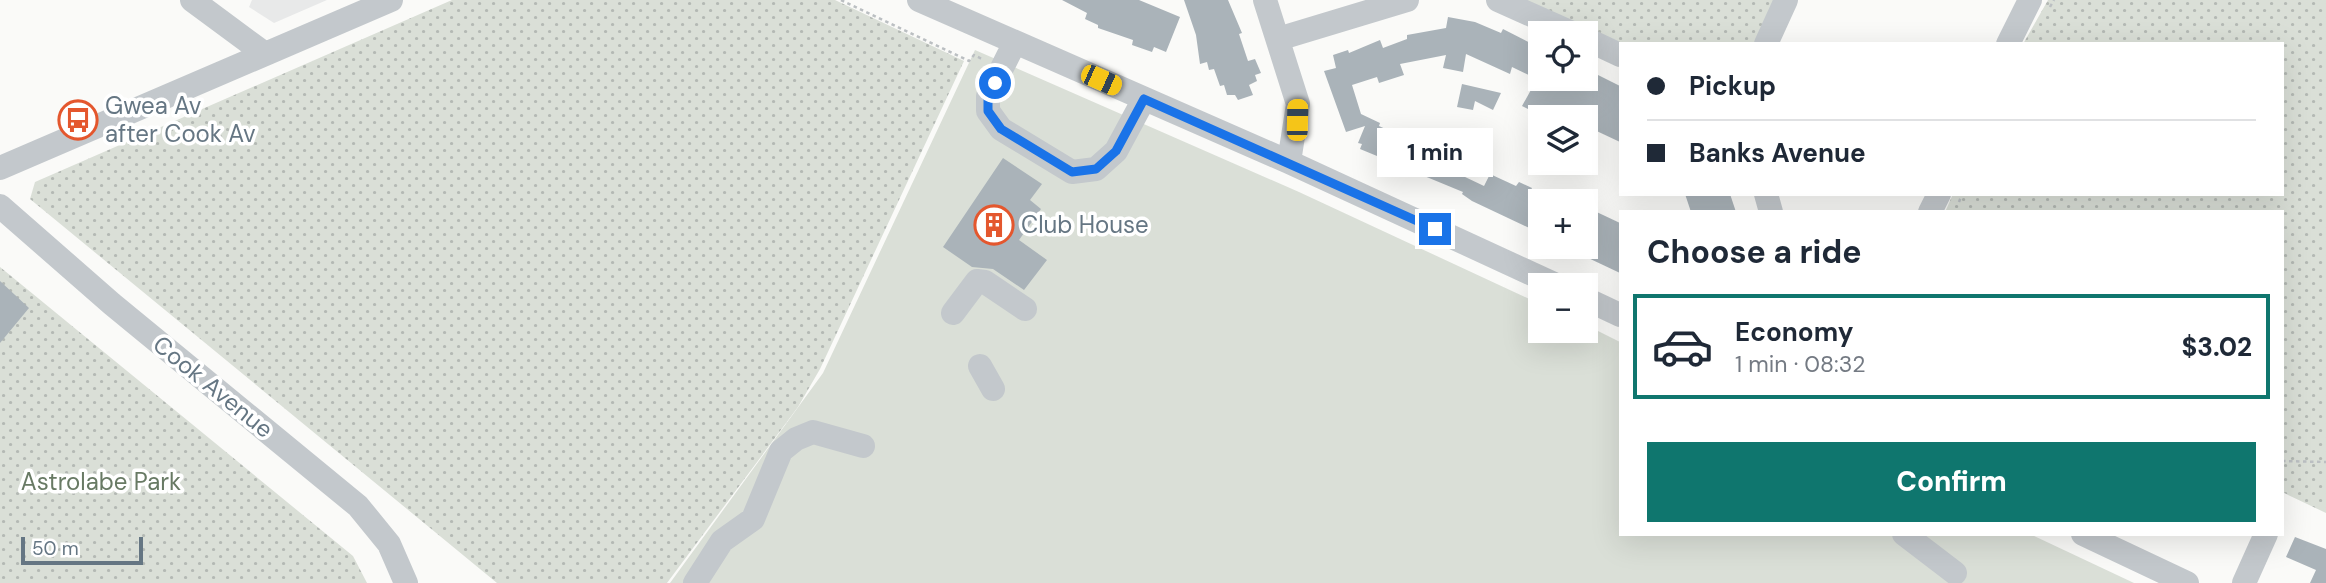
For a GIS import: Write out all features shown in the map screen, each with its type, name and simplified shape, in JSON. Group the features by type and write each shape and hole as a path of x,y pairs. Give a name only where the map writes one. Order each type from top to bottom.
{"street":[{"path":"192,0 265,54"},
{"path":"0,168 391,0"},
{"path":"919,0 1289,162 1530,273"},
{"path":"1265,0 1298,104 1289,162"},
{"path":"1278,39 1407,0"},
{"path":"1498,0 1545,21"},
{"path":"1767,42 1786,0"},
{"path":"2009,42 2030,0"},
{"path":"1015,42 988,96 988,111 1001,129 1072,172 1096,169 1116,151 1144,99"},
{"path":"1598,45 1619,55"},
{"name":"Cook Avenue","path":"0,206 112,304 358,506 389,544 406,583"},
{"path":"953,313 977,281 985,282 1025,309"},
{"path":"1598,305 1619,315"},
{"path":"981,366 992,389"},
{"path":"695,583 722,541 753,519 776,458 787,446 813,432 863,446"},
{"path":"1907,536 1955,573"},
{"path":"2087,536 2187,583"},
{"path":"2244,583 2265,536"}],"path":[{"path":"841,0 969,61 974,55 1002,69"},
{"path":"2284,461 2326,462"}],"shaded area":[{"path":"252,0 327,0 274,23 249,7"}],"green space":[{"path":"452,0 835,0 964,61 820,369 798,407 667,583 497,583 30,199 35,182"},
{"path":"1498,0 1786,0 1767,42 1619,42 1598,36 1598,21 1556,21"},
{"path":"2048,0 2326,0 2326,513 2284,493 2284,210 1946,210 1952,196 2284,196 2284,42 2024,42"},
{"path":"975,50 1299,192 1528,298 1528,343 1598,343 1598,331 1619,342 1619,536 2034,536 2134,583 670,583 823,373"},
{"name":"Astrolabe Park","path":"0,267 353,556 367,583 0,583"}],"building":[{"path":"1062,0 1139,0 1180,17 1166,52 1154,47 1152,52 1132,45 1133,40 1098,28 1098,25 1085,19 1087,13"},
{"path":"1184,0 1228,0 1242,33 1239,34 1248,61 1255,59 1261,73 1255,75 1257,81 1249,85 1253,95 1238,100 1235,95 1227,95 1224,85 1220,86 1214,69 1209,70 1207,62 1200,64 1196,35"},
{"path":"1448,17 1475,22 1501,33 1503,29 1528,42 1528,75 1512,67 1510,74 1466,54 1463,72 1443,68 1446,55 1400,64 1404,75 1379,83 1377,77 1352,85 1361,114 1380,123 1379,126 1431,150 1440,130 1461,143 1455,156 1469,163 1463,176 1484,186 1490,174 1516,186 1519,182 1532,188 1528,189 1528,227 1472,201 1462,194 1463,192 1400,166 1402,162 1380,151 1377,156 1360,149 1362,144 1358,143 1365,126 1346,132 1324,71 1336,68 1333,55 1348,50 1349,53 1380,40 1383,48 1407,39 1407,35 1446,28"},
{"path":"1598,75 1619,86 1619,142 1598,132 1598,105 1528,105 1528,109 1522,106 1530,91 1598,91"},
{"path":"1462,84 1501,93 1493,110 1475,101 1473,110 1457,107"},
{"name":"Club House","path":"1003,158 1042,184 1030,200 1041,209 1019,240 1047,260 1024,290 993,269 972,267 943,247"},
{"path":"1686,196 1731,196 1735,210 1690,210"},
{"path":"1598,213 1619,223 1619,273 1590,259 1598,259"},
{"path":"0,281 29,308 0,343"},
{"path":"2295,537 2326,549 2326,583 2310,583 2316,570 2286,557"}],"place":[{"name":"Gwea Av after Cook Av","path":"78,120"},
{"name":"Club House","path":"994,225"}],"route":[{"path":"995,83 988,96 988,111 1001,129 1072,172 1096,169 1116,151 1144,99 1435,229"}]}
